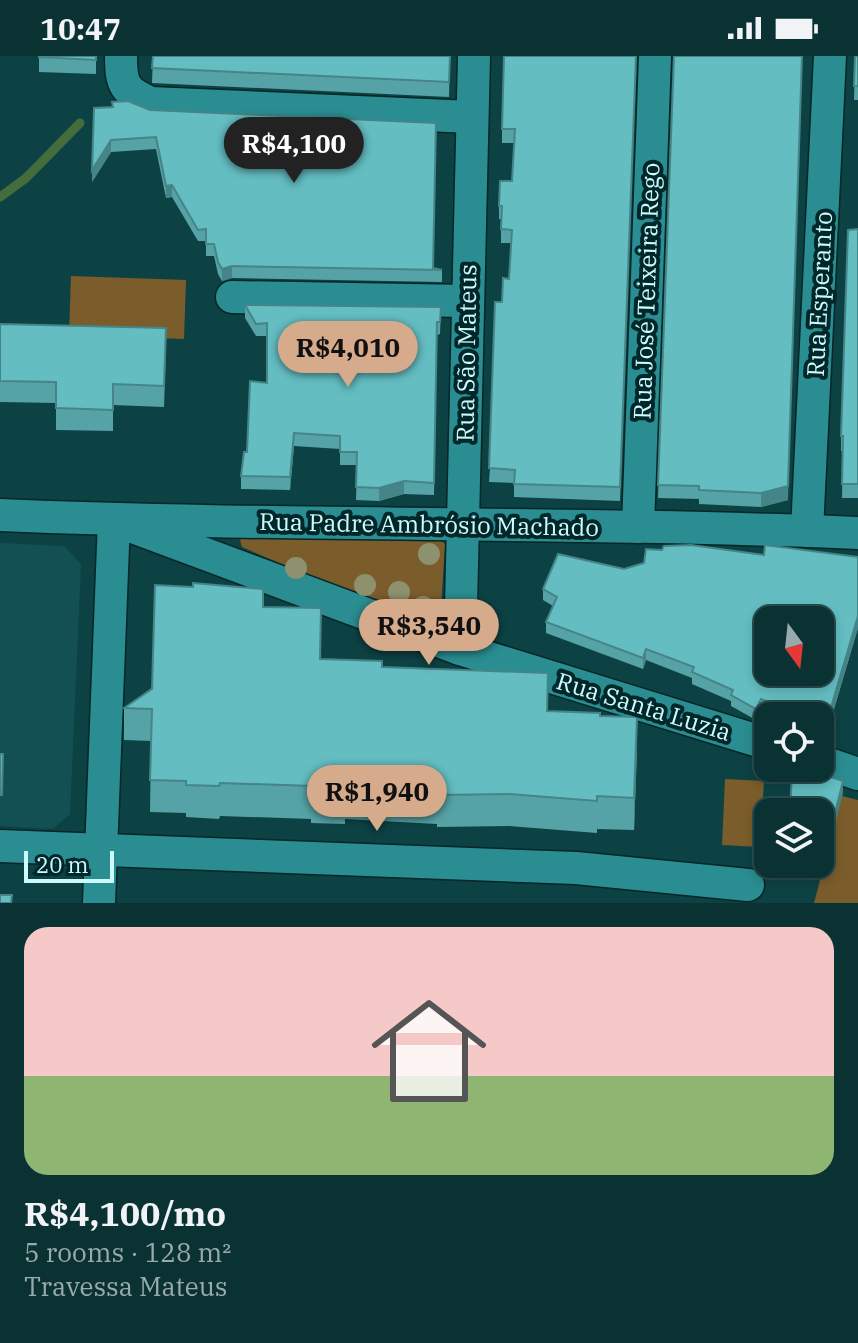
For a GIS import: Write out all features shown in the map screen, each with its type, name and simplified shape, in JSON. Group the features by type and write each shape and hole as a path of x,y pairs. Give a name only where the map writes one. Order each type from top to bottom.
{"street":[{"path":"121,56 122,81 131,94 151,103 472,117"},
{"name":"Rua São Mateus","path":"460,649 474,56"},
{"name":"Rua José Teixeira Rego","path":"638,527 655,56"},
{"name":"Rua Esperanto","path":"807,531 830,56"},
{"path":"232,297 467,301"},
{"name":"Rua Padre Ambrósio Machado","path":"0,515 114,520 858,533"},
{"path":"99,903 114,520"},
{"name":"Rua Santa Luzia","path":"114,520 460,649 754,740"},
{"path":"834,766 858,774"},
{"path":"0,846 576,868 748,885"}],"shaded area":[{"path":"71,276 186,280 184,339 69,335"},
{"path":"243,537 437,537 445,544 440,623 431,628 242,547 240,540"},
{"path":"0,543 64,546 81,564 70,814 53,829 0,826"},
{"path":"725,779 764,782 763,798 754,798 754,847 722,845"},
{"path":"842,796 858,800 858,903 814,903 821,878 834,878 834,827"}],"building":[{"path":"96,56 96,60 39,57"},
{"path":"153,56 450,56 449,82 152,68"},
{"path":"504,56 636,56 620,487 514,484 515,470 489,468 495,302 502,302 503,278 509,279 512,230 501,229 502,206 499,206 500,181 512,181 515,129 502,129"},
{"path":"674,56 802,56 788,486 761,493 658,485"},
{"path":"855,56 858,56 858,86 854,86"},
{"path":"128,101 150,110 436,123 433,268 442,270 232,266 222,269 214,244 206,244 206,229 198,230 172,185 166,186 156,137 111,140 92,170 94,108 113,107 112,102"},
{"path":"858,229 858,484 842,484 848,230"},
{"path":"245,305 441,307 440,322 437,322 434,483 404,481 379,488 356,487 357,452 340,452 340,436 294,433 290,477 241,476 244,452 247,452 250,381 267,383 267,323 256,324"},
{"path":"0,324 166,328 164,386 113,384 113,410 56,408 56,382 0,381"},
{"path":"691,545 764,555 765,545 858,557 858,616 833,702 768,702 761,699 754,702 754,708 731,695 733,690 692,672 694,667 646,649 643,658 546,622 557,597 543,589 558,554 624,569 644,563 646,549 662,550 664,546"},
{"path":"193,583 263,589 263,607 321,608 320,659 382,661 382,667 548,673 547,711 637,717 634,798 597,796 597,801 509,794 437,795 437,791 345,787 345,792 311,790 312,786 186,785 186,781 150,780 152,709 124,708 152,689 155,585 193,587"},
{"path":"0,754 3,754 2,795 0,795"},
{"path":"834,778 843,781 834,817 834,798 791,798 792,782 834,782"},
{"path":"0,895 12,895 11,903 0,903"}],"waterway":[{"path":"0,197 26,178 80,123"}]}
